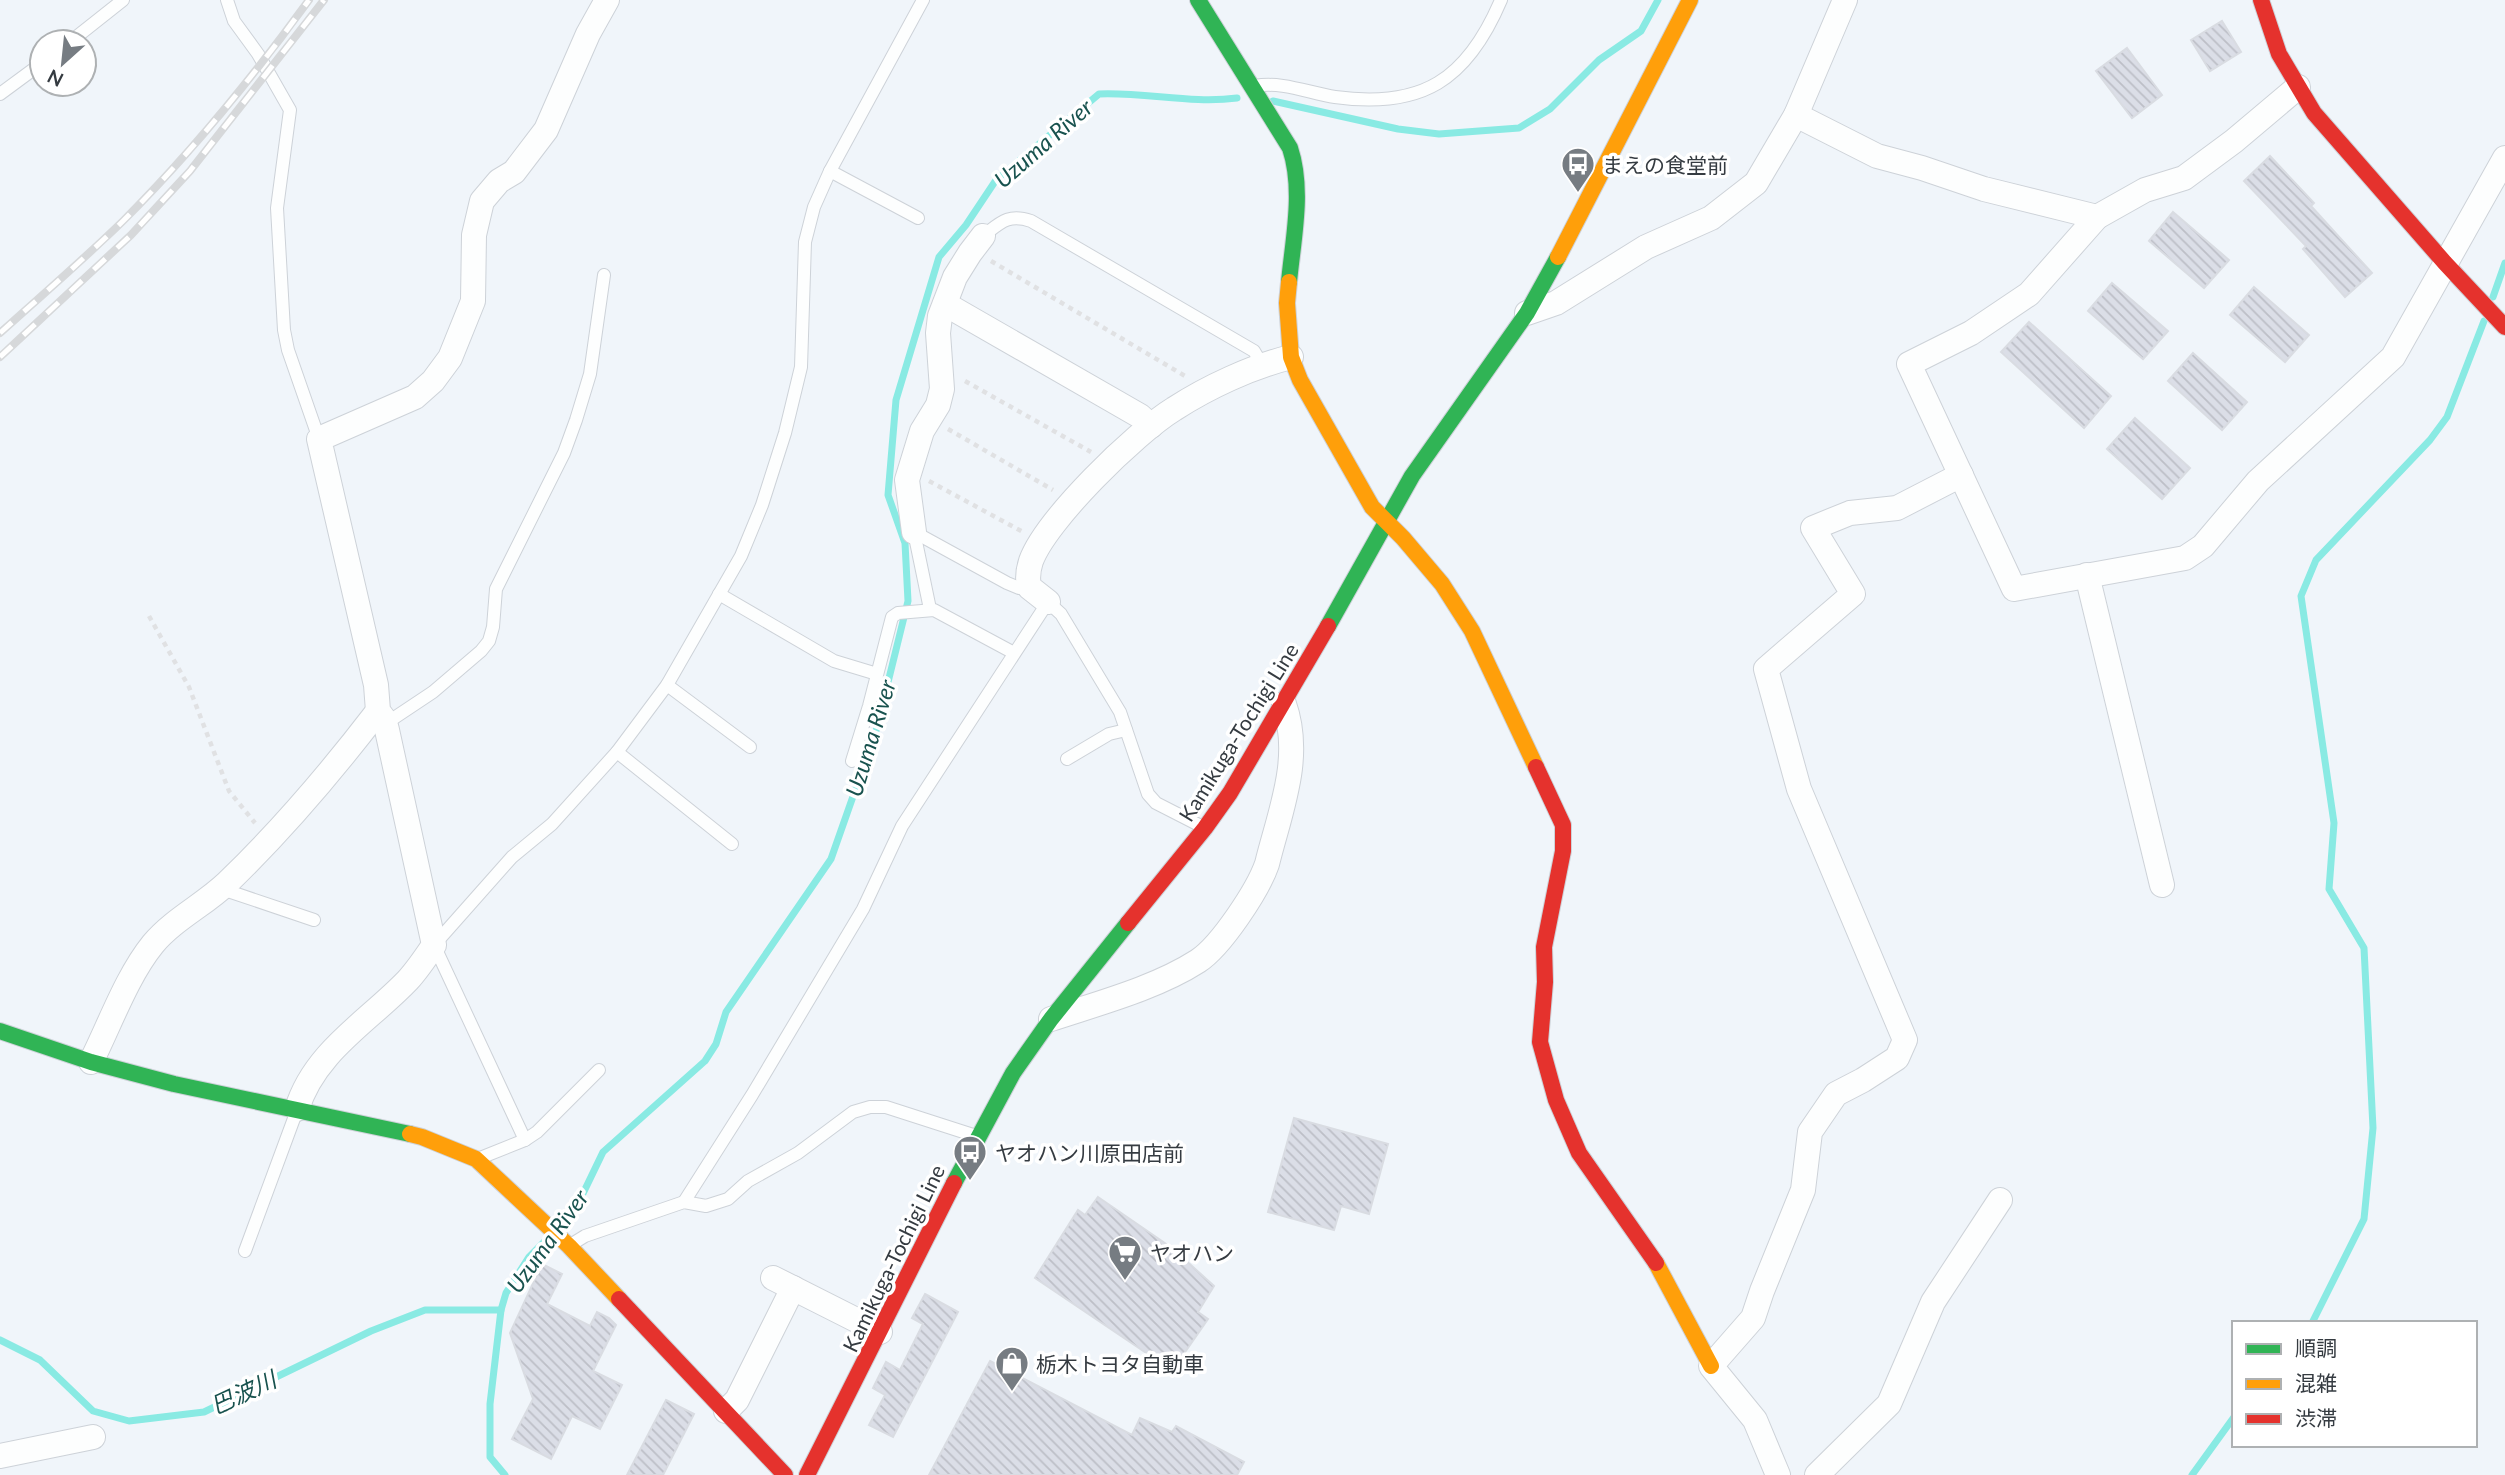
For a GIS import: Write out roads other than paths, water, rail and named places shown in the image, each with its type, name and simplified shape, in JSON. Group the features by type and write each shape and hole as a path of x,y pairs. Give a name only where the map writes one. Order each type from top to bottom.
{"street":[{"path":"297,1110 313,1076 336,1045 408,980 434,945 319,439 415,397 433,381 450,358 473,301 474,235 482,201 499,181 514,172 546,130 588,34 607,0"},
{"path":"1198,0 1290,148 1294,160 1296,216 1287,303 1291,357 1300,380 1372,507 1442,583 1472,631 1563,825 1563,851 1545,947 1540,1042 1556,1100 1579,1153 1658,1267 1711,1366 1755,1420 1778,1475"},
{"name":"Kamikuga-Tochigi Line","path":"807,1475 977,1136 1013,1073 1051,1019 1205,828 1230,793 1436,439 1527,313 1589,200 1690,0"},
{"path":"1527,313 1556,303 1646,247 1711,218 1756,183 1796,115 1845,0"},
{"path":"2261,0 2279,54 2314,113 2445,264 2505,327"},
{"path":"2298,87 2185,178 2145,190 2097,217 2029,294 1972,333 1909,364 2014,589 2185,558 2203,546 2258,481 2393,357 2505,158"},
{"path":"1796,115 1877,156 1984,189 2097,217"},
{"path":"914,532 906,480 922,431 938,405 942,388 938,333 940,316 955,277 977,243"},
{"path":"945,304 1140,416 1151,426"},
{"path":"1038,595 1027,576 1032,559 1041,543 1072,504 1109,465 1151,426 1174,409 1263,366 1291,357"},
{"path":"1711,1366 1753,1318 1803,1190 1810,1132 1836,1094 1897,1058 1905,1040 1799,789 1766,669 1853,594 1812,528 1850,513 1898,508 1961,475"},
{"path":"2087,575 2162,885"},
{"path":"1051,1019 1173,975 1201,959 1236,917 1262,878 1292,764 1291,723 1284,704"},
{"path":"91,1062 137,967 154,943 174,924 222,888 382,717"},
{"path":"0,1031 91,1062 174,1084 422,1137 476,1159 566,1243 785,1475"},
{"path":"1817,1475 1889,1404 1933,1303 2000,1200"},
{"path":"726,1410 737,1400 783,1283 880,1332"},
{"path":"0,1456 93,1437"}],"lane":[{"path":"87,28 122,0"},
{"path":"226,0 241,32 258,54 289,110 277,208 284,330 319,439"},
{"path":"525,1140 434,945 512,857 552,824 617,752 667,685 741,556 762,505 785,433 801,367 805,242 814,207 923,0"},
{"path":"1250,86 1268,84 1336,97 1369,100 1405,98 1430,89 1451,75 1471,53 1501,0"},
{"path":"0,94 28,73"},
{"path":"831,171 918,218"},
{"path":"977,243 1004,219 1020,217 1031,221 1254,351 1263,366"},
{"path":"382,717 433,692 489,641 496,589 564,453 576,420 590,374 604,275"},
{"path":"914,532 1007,583 1038,595 1060,614 1120,712 1148,794 1156,803 1205,828"},
{"path":"914,532 925,610"},
{"path":"719,594 834,661 877,674"},
{"path":"684,1202 752,1095 863,909 902,826 1014,653 1038,595"},
{"path":"852,761 892,617 898,613 925,610 1014,653"},
{"path":"667,685 750,747"},
{"path":"1067,759 1109,734 1126,730"},
{"path":"617,752 732,844"},
{"path":"222,888 314,920"},
{"path":"476,1159 525,1140 537,1132 599,1070"},
{"path":"566,1243 684,1202 706,1206 728,1199 748,1181 798,1153 853,1112 870,1107 886,1107 977,1136"},
{"path":"245,1251 297,1110"}],"waterway":[{"name":"Uzuma River","path":"1273,101 1398,129 1439,134 1519,128 1550,109 1599,60 1641,31 1658,0"},
{"name":"Uzuma River","path":"561,1224 576,1208 603,1152 705,1061 716,1044 726,1012 831,859 876,731 908,601 905,543 888,495 896,400 939,257 966,225 996,180 1099,94 1203,100 1237,98"},
{"path":"2493,297 2505,263"},
{"path":"2313,1321 2364,1219 2373,1128 2364,948 2329,889 2334,823 2301,596 2316,560 2430,440 2447,417 2484,321"},
{"name":"Uzuma River","path":"505,1475 490,1457 490,1404 501,1310 506,1293 529,1257 548,1238"},
{"name":"巴波川","path":"0,1340 40,1360 93,1411 129,1421 204,1412 371,1331 425,1310 501,1310"},
{"path":"2192,1475 2232,1420"}],"railway":[{"path":"0,333 148,195 197,142 266,58 309,0"},
{"path":"0,357 131,235 190,171 324,0"}],"place":[{"name":"まえの食堂前","path":"1578,194"},
{"name":"ヤオハン川原田店前","path":"970,1182"},
{"name":"ヤオハン","path":"1125,1282"},
{"name":"栃木トヨタ自動車","path":"1012,1393"}]}
